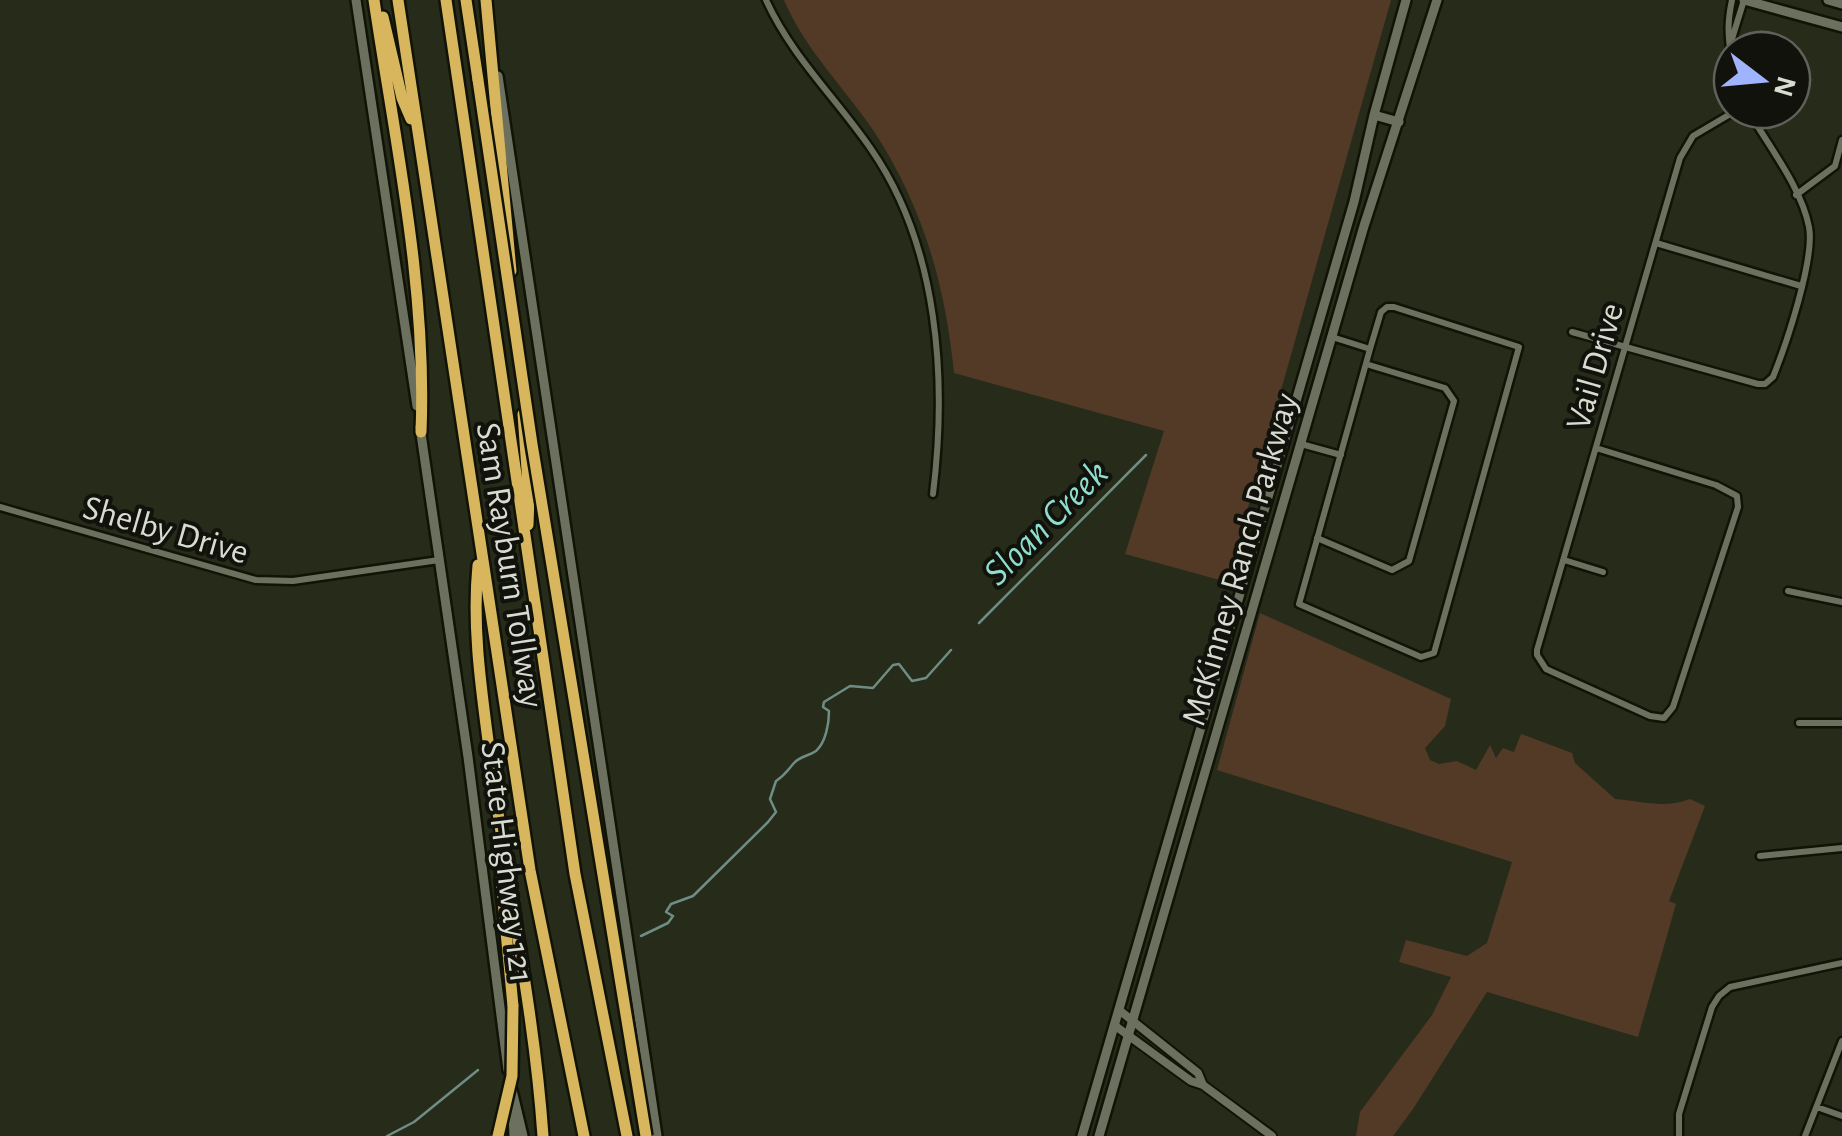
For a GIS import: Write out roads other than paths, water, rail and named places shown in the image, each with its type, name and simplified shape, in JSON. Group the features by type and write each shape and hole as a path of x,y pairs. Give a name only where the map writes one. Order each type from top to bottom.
{"highway":[{"path":"377,0 419,308 423,386 420,432"},
{"path":"377,0 402,98 419,137"},
{"name":"Sam Rayburn Tollway","path":"398,0 533,886 584,1136"},
{"name":"Sam Rayburn Tollway","path":"446,0 576,874 627,1136"},
{"path":"466,0 548,540 646,1136"},
{"path":"486,0 529,497 527,554"},
{"path":"480,544 474,604 482,694 500,835 528,1002 542,1136"},
{"path":"498,1136 512,1076 514,1006 501,894 500,835"}],"main road":[{"name":"State Highway 121","path":"356,0 439,560 513,1101 523,1136"},
{"path":"486,0 659,1136"},
{"name":"McKinney Ranch Parkway","path":"1082,1136 1354,202 1406,0"},
{"name":"McKinney Ranch Parkway","path":"1099,1136 1332,337 1436,0"},
{"path":"1744,0 1842,27"},
{"path":"1828,0 1842,4"},
{"path":"1374,115 1399,122"},
{"path":"1316,332 1332,337"},
{"path":"513,1101 514,1136"}],"street":[{"path":"766,0 799,59 876,157 911,230 926,287 937,355 938,428 933,494"},
{"path":"1725,30 1732,0"},
{"path":"1734,30 1744,0"},
{"name":"Vail Drive","path":"1596,448 1716,485 1737,496 1738,506 1708,606 1667,717 1635,710 1546,668 1538,662 1537,650 1564,560 1596,448 1656,243 1686,144 1712,122"},
{"path":"1572,332 1766,384 1775,373 1801,286 1810,234 1796,194 1759,130"},
{"path":"1796,194 1835,166 1842,140"},
{"path":"1656,243 1801,286"},
{"path":"1394,307 1520,347 1434,653 1421,657 1299,604 1366,364 1381,312 1394,307"},
{"path":"1332,337 1370,350"},
{"path":"1317,538 1392,570 1409,561 1454,401 1445,388 1366,364"},
{"path":"1301,444 1341,456"},
{"name":"Shelby Drive","path":"0,507 256,580 293,581 439,560"},
{"path":"1564,560 1603,572"},
{"path":"1788,591 1842,602"},
{"path":"1798,723 1842,723"},
{"path":"1760,856 1842,848"},
{"path":"1679,1136 1679,1114 1708,1018 1719,996 1741,984 1842,962"},
{"path":"1118,1010 1198,1073 1203,1084"},
{"path":"1114,1025 1272,1136"},
{"path":"1806,1136 1842,1041"},
{"path":"1817,1107 1842,1116"}],"waterway":[{"name":"Sloan Creek","path":"979,623 1146,455"},
{"name":"Sloan Creek","path":"641,936 668,923 673,916 666,912 671,904 693,896 776,812 770,799 776,781 796,761 816,751 825,738 829,711 823,707 824,702 850,686 873,688 893,665 899,664 912,681 926,678 951,650"},
{"name":"Sloan Creek","path":"387,1136 414,1122 478,1070"}]}
